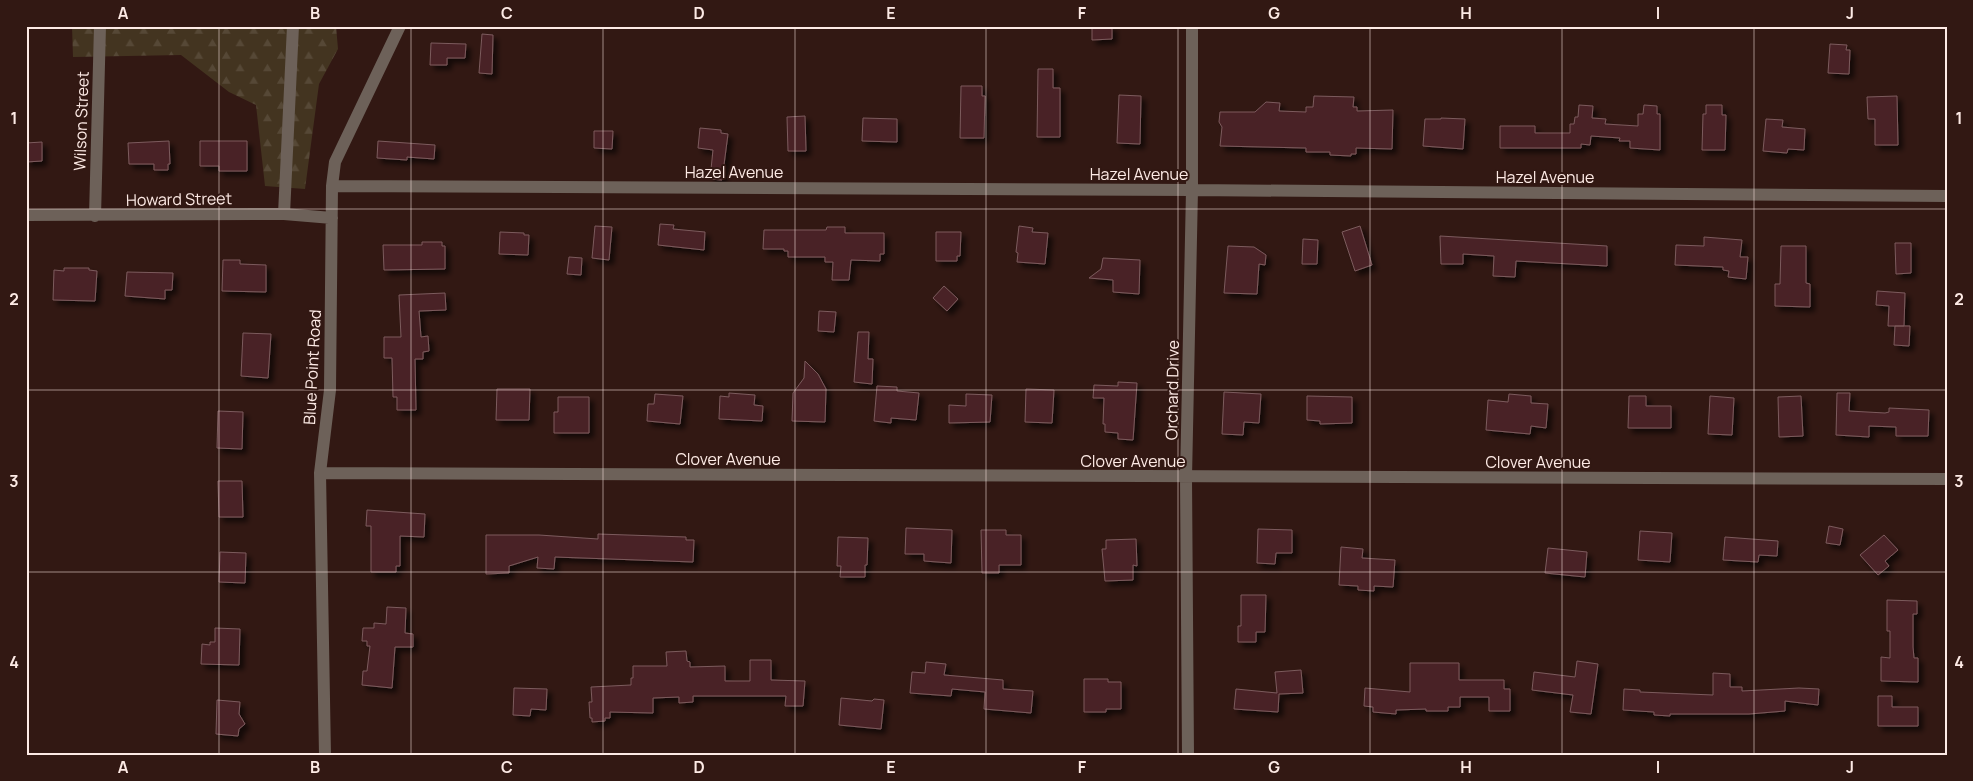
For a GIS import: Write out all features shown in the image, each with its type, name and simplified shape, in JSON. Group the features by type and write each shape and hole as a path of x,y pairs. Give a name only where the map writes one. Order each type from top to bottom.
{"street":[{"name":"Wilson Street","path":"95,216 100,26"},
{"path":"284,214 293,26"},
{"name":"Blue Point Road","path":"325,755 320,473 330,390 332,186 335,162 400,26"},
{"name":"Orchard Drive","path":"1188,755 1186,478 1192,190 1192,26"},
{"name":"Hazel Avenue","path":"332,186 1947,196"},
{"name":"Howard Street","path":"26,215 284,214 332,218"},
{"name":"Clover Avenue","path":"320,473 1186,478 1947,479"}],"green space":[{"path":"72,26 336,26 338,49 319,84 305,189 265,186 256,105 229,92 181,55 73,57"}],"building":[{"path":"1092,26 1112,26 1112,39 1092,40"},
{"path":"482,34 493,35 492,74 479,73"},
{"path":"431,43 466,44 465,58 447,58 447,65 430,65"},
{"path":"1830,44 1847,45 1846,50 1850,50 1849,74 1828,73"},
{"path":"1038,69 1053,69 1053,88 1060,88 1060,137 1037,137"},
{"path":"961,86 982,86 982,96 985,96 984,138 960,138"},
{"path":"1119,95 1141,96 1140,144 1117,143"},
{"path":"1314,96 1354,97 1353,107 1357,107 1357,111 1393,110 1392,149 1356,148 1356,154 1351,154 1351,156 1330,155 1330,152 1306,152 1306,148 1220,146 1222,127 1219,122 1220,112 1255,112 1266,102 1280,103 1279,111 1306,112 1306,107 1313,107"},
{"path":"1897,96 1898,145 1875,145 1875,119 1868,119 1867,97"},
{"path":"1579,105 1593,106 1592,118 1606,119 1605,124 1638,126 1638,114 1643,114 1644,105 1657,106 1657,114 1660,114 1660,150 1630,148 1630,141 1619,141 1620,138 1591,136 1590,145 1581,144 1581,148 1500,148 1500,126 1535,126 1535,133 1570,133 1570,124 1574,124 1575,117 1578,117"},
{"path":"1706,105 1722,105 1722,115 1726,115 1725,150 1702,150 1703,114 1706,114"},
{"path":"805,116 806,151 788,151 787,117"},
{"path":"863,118 897,119 897,142 862,141"},
{"path":"1425,119 1465,119 1463,149 1423,146"},
{"path":"1766,119 1783,120 1782,127 1805,129 1804,150 1788,149 1787,153 1763,151"},
{"path":"700,128 721,130 721,133 728,134 722,180 710,179 713,150 698,148"},
{"path":"594,131 613,131 612,149 594,148"},
{"path":"169,141 170,164 168,164 168,170 154,170 154,164 129,164 128,143"},
{"path":"200,141 247,141 247,171 219,171 219,166 200,166"},
{"path":"378,141 435,145 434,159 407,157 407,160 377,158"},
{"path":"42,142 42,161 26,162 26,143"},
{"path":"660,224 674,225 673,229 705,232 704,250 658,245"},
{"path":"595,226 612,227 609,260 592,258"},
{"path":"1019,226 1033,228 1032,232 1048,233 1045,264 1017,262 1018,253 1016,252"},
{"path":"1360,226 1372,265 1355,271 1342,232"},
{"path":"827,227 845,227 845,233 884,233 884,254 880,254 880,261 851,260 849,280 832,280 833,262 825,262 825,257 788,257 788,251 784,251 784,249 763,249 764,230 826,230"},
{"path":"500,232 529,235 528,255 499,254"},
{"path":"936,232 961,232 960,256 957,256 957,261 936,261"},
{"path":"1440,236 1607,246 1607,266 1516,261 1515,277 1493,276 1494,256 1463,254 1463,264 1441,264"},
{"path":"1704,237 1742,240 1740,257 1748,257 1746,279 1728,277 1729,271 1723,270 1723,267 1675,265 1676,245 1704,246"},
{"path":"1303,239 1318,240 1317,264 1302,264"},
{"path":"422,242 442,242 442,246 445,246 445,269 384,270 383,245 422,245"},
{"path":"1895,243 1911,243 1911,273 1896,274"},
{"path":"1228,246 1254,247 1266,255 1265,265 1259,264 1257,294 1224,293"},
{"path":"1781,246 1806,246 1806,283 1810,284 1810,307 1775,306 1775,284 1780,284"},
{"path":"569,257 582,258 581,275 567,274"},
{"path":"1103,258 1140,260 1139,294 1113,292 1113,280 1089,278 1101,269"},
{"path":"223,260 240,260 240,264 266,265 266,292 222,291"},
{"path":"64,268 89,268 89,270 97,271 95,301 53,300 54,270 64,271"},
{"path":"127,272 173,273 172,290 165,290 165,299 125,296"},
{"path":"944,286 958,299 947,311 933,298"},
{"path":"1877,291 1905,293 1904,326 1888,326 1889,306 1876,305"},
{"path":"445,293 446,310 419,311 421,337 428,336 429,351 423,352 423,359 415,359 416,410 397,410 397,397 393,397 392,358 384,358 384,337 401,337 399,295"},
{"path":"819,311 836,312 834,332 818,331"},
{"path":"1895,326 1910,326 1909,346 1894,345"},
{"path":"858,332 869,332 868,359 873,359 872,384 854,382"},
{"path":"243,333 271,334 268,378 241,376"},
{"path":"805,361 818,374 826,389 825,422 792,421 793,393 804,378"},
{"path":"1118,382 1137,383 1133,440 1118,439 1118,433 1105,432 1105,424 1103,424 1104,398 1093,398 1094,385 1118,386"},
{"path":"877,386 897,387 897,391 919,393 916,420 891,418 891,423 874,421"},
{"path":"497,389 530,389 529,420 496,420"},
{"path":"1026,389 1054,390 1052,423 1025,422"},
{"path":"1224,392 1261,394 1259,423 1244,422 1243,435 1222,434"},
{"path":"729,393 755,395 754,405 763,406 762,421 719,419 720,396 729,397"},
{"path":"1837,393 1850,393 1849,411 1885,413 1889,412 1889,408 1929,410 1928,436 1896,436 1896,427 1869,426 1869,437 1836,435"},
{"path":"655,394 683,396 680,424 647,421 648,404 654,404"},
{"path":"966,394 992,395 990,422 949,423 949,405 966,406"},
{"path":"1509,394 1531,396 1531,403 1548,404 1546,428 1531,426 1530,434 1486,430 1488,400 1508,402"},
{"path":"1307,396 1352,397 1352,423 1320,424 1320,421 1307,420"},
{"path":"1629,396 1646,396 1646,406 1671,406 1671,428 1628,428"},
{"path":"1710,396 1734,398 1732,435 1708,434"},
{"path":"1801,396 1803,436 1779,437 1778,397"},
{"path":"558,397 589,397 589,433 554,433 554,412 558,412"},
{"path":"218,411 243,412 242,449 217,448"},
{"path":"218,481 242,481 243,517 219,517"},
{"path":"367,510 425,514 424,537 400,536 400,566 396,566 396,572 371,572 371,526 366,526"},
{"path":"1829,526 1843,529 1840,545 1826,543"},
{"path":"906,528 952,530 951,563 924,561 924,554 905,554"},
{"path":"1258,529 1292,530 1292,553 1276,553 1275,564 1257,563"},
{"path":"981,530 1006,530 1006,535 1021,535 1021,565 999,565 999,573 982,573"},
{"path":"1640,531 1672,533 1670,562 1638,560"},
{"path":"598,534 686,537 686,540 694,540 693,562 555,557 554,569 537,568 538,557 509,566 509,573 486,574 486,535 539,535 598,539"},
{"path":"1884,535 1898,550 1885,561 1889,566 1878,575 1860,555"},
{"path":"838,537 868,538 865,577 840,577 841,566 837,566"},
{"path":"1725,537 1778,541 1777,556 1759,555 1758,562 1723,560"},
{"path":"1136,539 1137,566 1133,565 1133,580 1105,581 1102,549 1106,549 1106,540"},
{"path":"1341,547 1363,549 1362,558 1395,560 1393,587 1374,586 1374,591 1358,590 1358,586 1339,585"},
{"path":"1548,548 1587,552 1585,577 1545,573"},
{"path":"220,552 246,553 245,583 219,582"},
{"path":"1241,595 1266,595 1265,632 1256,632 1256,642 1238,642 1238,626 1241,626"},
{"path":"1887,600 1917,601 1917,614 1913,614 1913,647 1914,658 1918,658 1918,682 1881,681 1881,657 1890,658 1890,631 1887,631"},
{"path":"387,607 406,608 405,633 413,634 413,647 395,647 392,688 362,685 363,671 367,671 370,646 367,646 367,641 362,641 363,628 374,628 374,623 386,624"},
{"path":"215,628 240,629 239,665 201,664 202,644 210,645 210,642 215,642"},
{"path":"686,651 690,667 725,666 725,681 750,681 750,660 771,660 771,680 805,681 803,706 785,706 786,696 693,696 693,702 679,703 679,697 653,698 653,713 610,712 610,718 605,718 605,721 592,722 589,702 592,702 591,687 631,685 633,666 667,666 666,652"},
{"path":"1577,661 1598,664 1591,714 1570,712 1573,695 1532,690 1534,672 1575,677"},
{"path":"926,662 946,664 944,675 1003,680 1003,689 1033,691 1031,713 984,709 985,692 952,689 951,696 910,693 912,672 925,673"},
{"path":"1410,663 1459,663 1459,680 1504,680 1504,689 1510,689 1510,711 1489,711 1489,697 1460,697 1460,707 1448,707 1448,711 1426,711 1426,709 1396,710 1396,714 1373,712 1373,707 1364,706 1365,688 1410,692"},
{"path":"1301,670 1303,693 1279,694 1278,712 1234,709 1236,689 1277,693 1275,672"},
{"path":"1713,673 1730,674 1730,687 1742,687 1742,691 1799,688 1819,689 1818,705 1785,701 1785,711 1749,714 1670,714 1670,716 1654,715 1654,712 1623,710 1624,689 1640,690 1640,692 1713,695"},
{"path":"1084,679 1108,679 1108,682 1121,682 1121,709 1106,709 1106,712 1084,712"},
{"path":"514,688 547,689 546,710 531,709 530,716 513,715"},
{"path":"1878,696 1892,696 1892,707 1918,707 1918,726 1878,726"},
{"path":"841,698 872,701 874,699 884,700 881,729 839,725"},
{"path":"217,700 240,702 239,714 245,724 239,729 238,736 216,734"}]}
